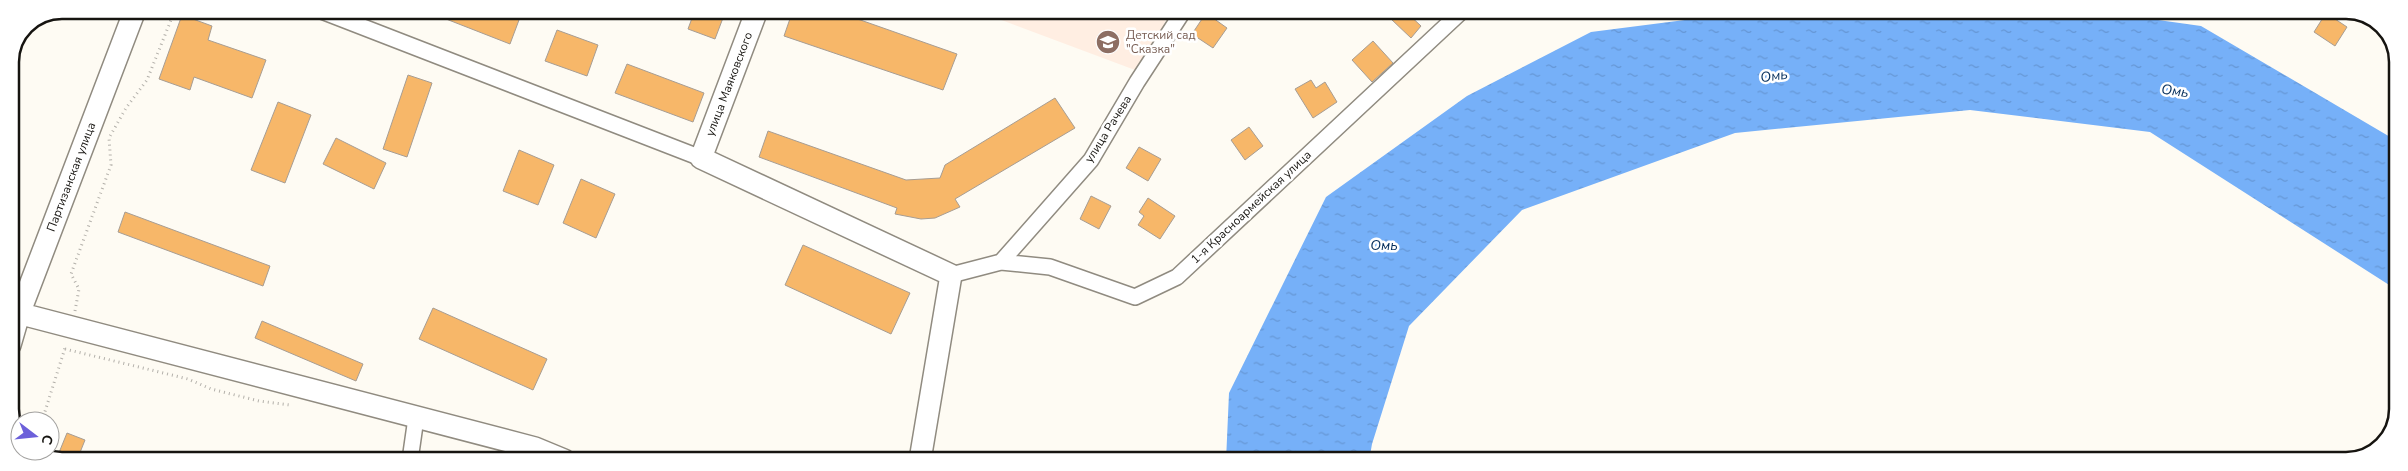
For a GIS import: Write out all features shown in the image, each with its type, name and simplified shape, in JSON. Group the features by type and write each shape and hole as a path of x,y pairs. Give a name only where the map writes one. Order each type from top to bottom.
{"main road":[{"name":"Партизанская улица","path":"19,303 131,19"},
{"name":"улица Маяковского","path":"701,158 755,19"},
{"path":"701,158 951,275 921,452"},
{"path":"19,314 545,452"}],"street":[{"path":"342,19 701,158"},
{"name":"улица Рачева","path":"1001,262 1091,160 1137,82 1178,19"},
{"name":"1-я Красноармейская улица","path":"1001,262 1050,267 1135,297 1177,277 1453,19"},
{"path":"951,275 1001,262"},
{"path":"411,452 416,418"}],"path":[{"path":"45,411 72,328 79,289 72,274 111,165 109,138 126,108 147,80 171,19"}],"shaded area":[{"name":"Детский сад \"Сказка\"","path":"999,19 1166,19 1143,73"}],"water":[{"name":"Омь","path":"1693,19 2151,19 2201,26 2389,136 2389,285 2150,132 1970,110 1735,133 1522,210 1409,326 1371,452 1226,452 1229,393 1326,197 1467,96 1591,32"}],"building":[{"path":"181,19 193,19 212,26 208,40 266,60 252,98 194,77 190,90 159,79"},
{"path":"446,19 519,20 510,44"},
{"path":"692,19 723,19 715,39 688,29"},
{"path":"790,19 858,19 957,54 943,90 784,36"},
{"path":"1202,19 1214,19 1227,28 1213,48 1192,34"},
{"path":"1391,19 1414,19 1421,26 1411,38"},
{"path":"2322,19 2335,19 2347,27 2335,46 2314,32"},
{"path":"557,30 598,45 587,76 545,61"},
{"path":"1373,41 1393,63 1372,82 1352,60"},
{"path":"627,64 704,93 693,122 615,93"},
{"path":"408,75 432,83 407,157 383,149"},
{"path":"1311,80 1316,88 1325,82 1337,102 1313,118 1295,89"},
{"path":"1055,98 1075,128 955,199 960,207 935,218 921,219 895,214 897,208 759,157 768,131 906,180 940,178 945,165"},
{"path":"278,102 311,115 285,183 251,170"},
{"path":"1249,127 1263,146 1245,160 1231,140"},
{"path":"336,138 386,163 374,189 323,164"},
{"path":"1139,147 1161,159 1148,181 1126,168"},
{"path":"519,150 554,165 538,205 503,191"},
{"path":"581,179 615,194 596,238 563,223"},
{"path":"1091,196 1111,206 1099,229 1080,219"},
{"path":"1148,198 1175,216 1160,239 1138,225 1144,216 1139,212"},
{"path":"125,212 270,266 263,286 118,232"},
{"path":"803,245 910,293 891,334 785,285"},
{"path":"433,308 547,359 533,390 419,339"},
{"path":"262,321 363,364 356,381 255,338"},
{"path":"67,433 85,440 80,452 62,452 60,450"}],"place":[{"name":"Детский сад \"Сказка\"","path":"1108,42"}]}
